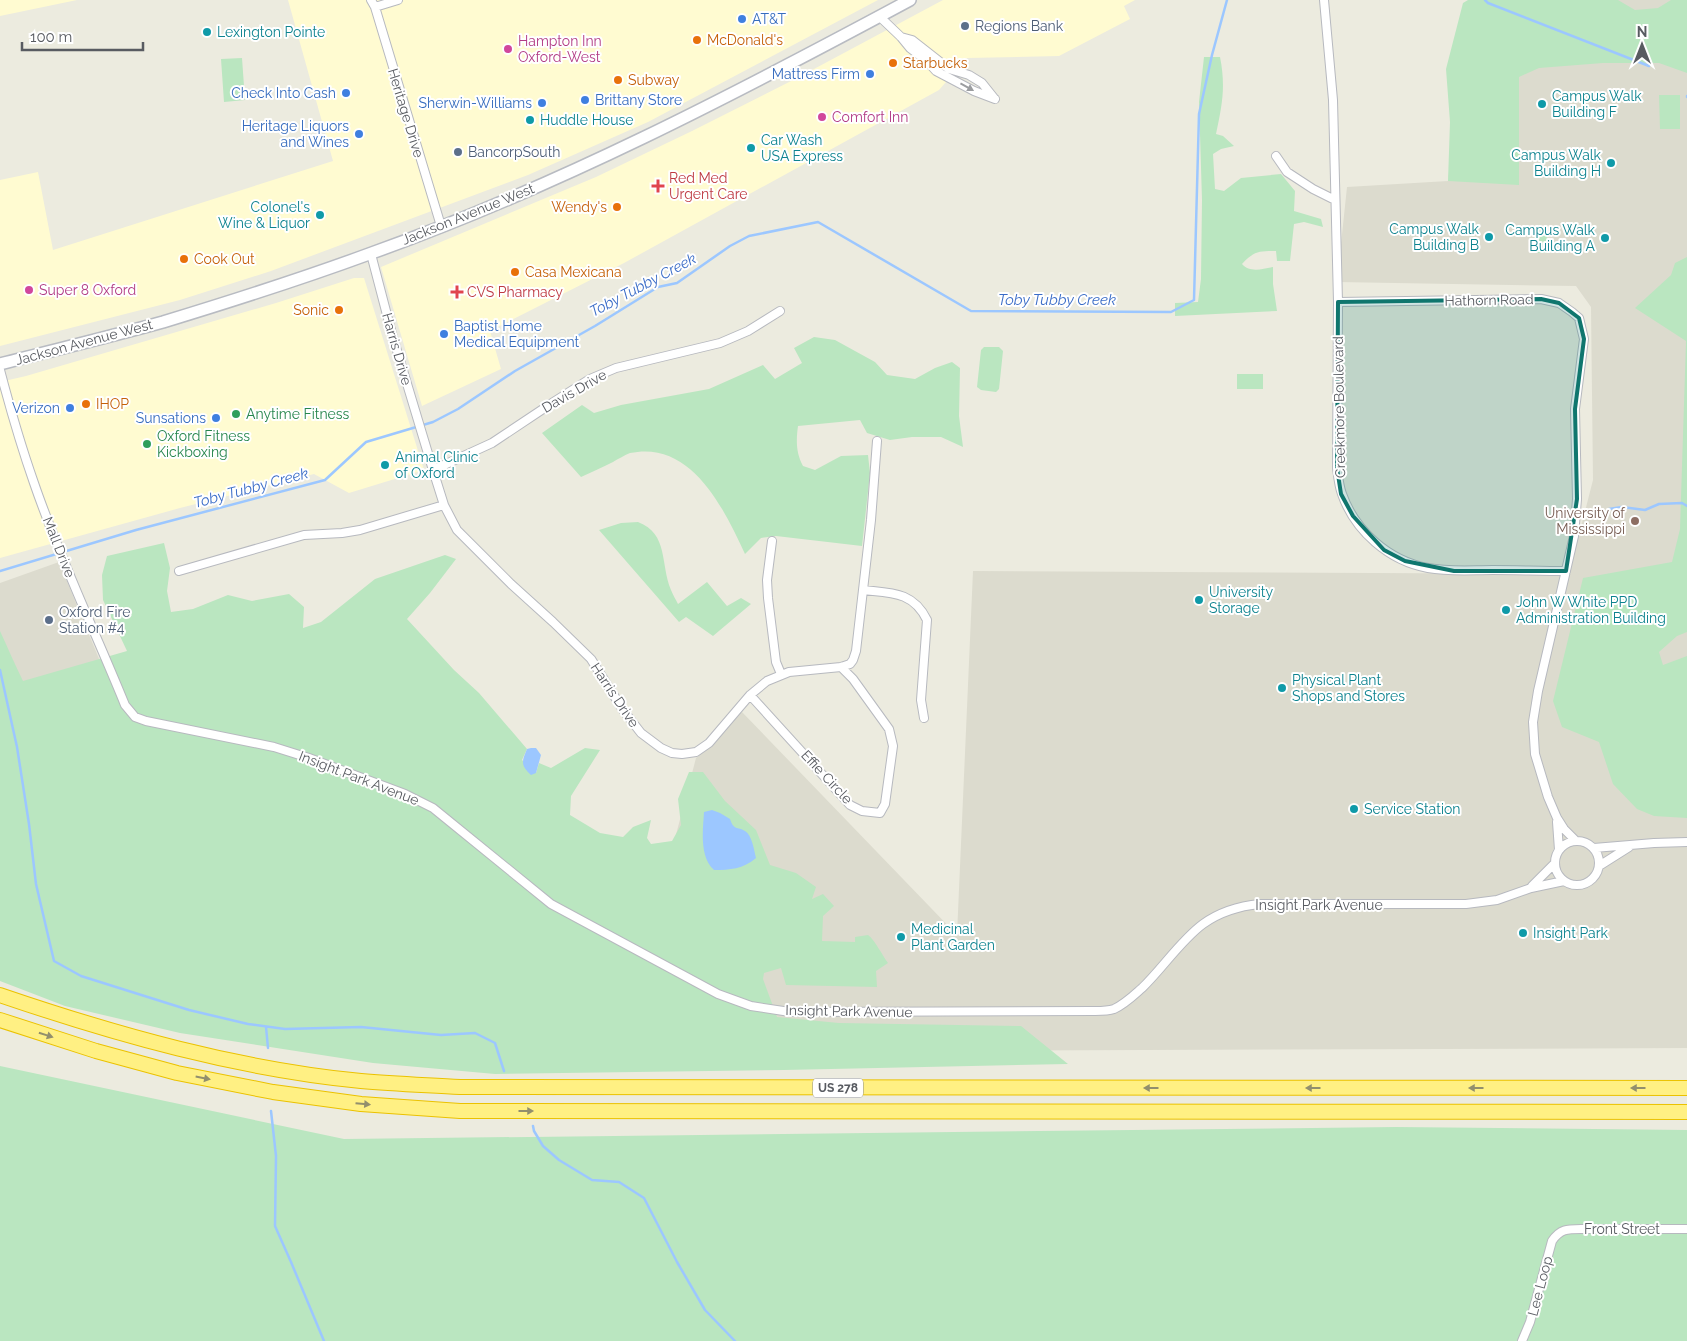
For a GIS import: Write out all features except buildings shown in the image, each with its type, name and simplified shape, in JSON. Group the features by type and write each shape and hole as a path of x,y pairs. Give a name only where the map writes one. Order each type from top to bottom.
{"highway":[{"name":"US 278","path":"0,995 102,1028 184,1051 274,1069 361,1081 450,1086 1687,1088"},
{"name":"US 278","path":"0,1020 96,1051 196,1077 272,1092 361,1104 460,1111 1687,1112"}],"main road":[{"name":"Jackson Avenue West","path":"0,364 163,322 371,254 441,226 510,198 644,137 774,73 910,0"}],"street":[{"path":"373,3 398,0"},
{"path":"1324,0 1333,100 1338,302"},
{"name":"Heritage Drive","path":"373,3 441,226"},
{"path":"880,16 910,48 927,60 936,71 974,91 995,99 982,83 969,75 949,69 912,40 901,37"},
{"path":"1276,156 1287,172 1313,189 1335,200"},
{"name":"Harris Drive","path":"371,254 392,334 433,470 444,504 457,530 590,659 623,710 641,733 661,748 672,752 682,754 702,749 750,695 767,681 782,674 842,667"},
{"name":"Hathorn Road","path":"1338,302 1541,299 1559,303 1579,318 1584,340 1575,409 1577,499 1574,536 1538,692 1533,722 1535,754 1556,818 1559,850 1555,863"},
{"name":"Creekmore Boulevard","path":"1338,302 1337,468 1341,494 1352,516 1365,533 1384,550 1406,561 1427,568 1454,571 1566,571"},
{"name":"Davis Drive","path":"433,470 492,443 590,379 616,368 720,343 748,331 780,311"},
{"name":"Mall Drive","path":"0,370 34,482 56,540 126,705 135,717"},
{"path":"842,667 850,664 855,657 871,520 877,441"},
{"path":"179,571 304,536 360,530 444,504"},
{"path":"772,541 767,580 768,598 776,662 782,674"},
{"path":"863,590 902,595 913,601 925,615 927,620 921,700 924,718"},
{"name":"Effie Circle","path":"750,695 850,805 862,811 880,814 885,804 893,746 889,729 853,679 842,667"},
{"name":"Insight Park Avenue","path":"135,717 195,732 274,747 309,758 404,794 433,808 551,904 718,994 751,1006 790,1012 1095,1011 1112,1009 1127,1001 1151,980 1202,925 1226,911 1240,906 1260,904 1466,904 1497,900 1530,888 1564,881"},
{"name":"Hathorn Road","path":"1556,818 1576,841 1589,844 1594,848 1687,842"},
{"path":"1559,850 1570,842 1576,841"},
{"name":"Hathorn Road","path":"1564,881 1570,884 1583,884 1594,878 1599,866 1630,846"},
{"path":"1594,848 1599,860 1599,866"},
{"path":"1530,888 1555,863"},
{"path":"1555,863 1556,870 1564,881"},
{"name":"Front Street","path":"1557,1232 1575,1229 1687,1229"},
{"name":"Lee Loop","path":"1522,1341 1530,1322 1552,1241 1557,1232"}],"highlighted area":[{"path":"1541,299 1559,303 1579,318 1584,339 1575,409 1577,499 1566,571 1454,571 1405,561 1384,550 1353,516 1341,494 1337,468 1338,302"}],"shaded area":[{"path":"0,0 77,0 0,16"},
{"path":"288,0 878,0 648,122 528,175 271,271 180,300 0,346 0,180 38,172 53,250 333,161"},
{"path":"943,0 1135,0 1124,6 1130,19 1059,56 967,58 939,90 624,263 490,331 501,369 422,406 381,267 596,177 799,77"},
{"name":"University of Mississippi","path":"1470,0 1687,0 1687,1048 916,1051 0,965 0,583 59,562 116,700 647,946 696,758 742,712 957,935 973,571 1569,574 1593,480 1591,307 1576,286 1337,282 1347,187 1448,181"},
{"path":"354,278 364,278 424,470 349,493 314,474 180,508 0,558 0,382 276,303"}],"green space":[{"path":"1468,0 1618,0 1635,10 1658,8 1671,0 1687,0 1687,73 1659,63 1603,63 1539,68 1519,77 1519,185 1448,181 1450,122 1446,69 1463,3"},
{"path":"1204,57 1220,57 1223,78 1216,134 1223,136 1234,146 1221,149 1213,154 1215,189 1224,191 1241,178 1281,174 1295,191 1294,211 1321,219 1323,227 1304,222 1294,224 1290,261 1277,261 1276,251 1265,251 1250,256 1242,264 1249,269 1273,267 1273,284 1277,311 1175,316 1175,303 1198,302 1201,279 1202,200 1199,102"},
{"path":"242,58 245,100 224,102 221,59"},
{"path":"1659,95 1680,95 1680,129 1660,129"},
{"path":"1534,229 1547,229 1547,253 1534,253"},
{"path":"1687,257 1687,632 1677,636 1659,652 1663,665 1687,656 1687,818 1654,816 1637,809 1613,784 1599,742 1562,727 1553,701 1583,578 1672,562 1680,529 1686,341 1635,308 1671,275 1675,263"},
{"path":"814,337 835,340 875,362 887,375 915,379 935,368 952,362 960,368 959,416 963,447 941,437 912,437 890,440 867,433 860,420 798,426 797,447 803,466 815,470 841,456 868,455 870,473 862,546 776,536 761,538 745,554 716,499 688,467 671,457 652,452 630,453 581,477 542,433 582,405 594,413 621,405 709,389 763,365 775,379 802,363 794,348"},
{"path":"984,347 999,347 1003,351 999,389 996,392 981,390 977,387 981,350"},
{"path":"1237,374 1263,374 1263,389 1237,389"},
{"path":"638,522 648,527 655,534 659,542 668,580 678,604 707,582 727,606 741,598 751,604 713,636 686,617 679,622 599,530 621,523"},
{"path":"164,543 170,568 167,591 171,612 193,609 228,595 252,601 289,594 304,607 303,628 321,622 375,579 445,555 456,559 407,619 454,670 479,693 527,749 522,760 536,773 539,763 551,768 585,748 600,750 571,796 570,815 600,833 623,837 633,827 651,820 647,838 651,844 672,841 681,825 678,799 689,772 703,772 725,801 756,830 770,865 796,873 816,887 812,899 823,894 834,906 823,916 822,941 855,942 855,937 868,935 888,963 876,971 877,987 786,985 781,968 764,973 763,979 777,1017 839,1023 1021,1026 1068,1064 495,1074 373,1063 180,1033 65,1006 0,981 0,631 23,681 127,651 103,600 102,575 107,556"},
{"path":"0,1066 344,1139 1396,1127 1687,1130 1687,1341 0,1341"}],"water":[{"path":"536,748 541,755 536,773 531,775 523,763 527,749"},
{"path":"712,810 730,819 734,827 747,833 756,858 746,865 736,868 714,870 706,858 703,843 704,812"}],"waterway":[{"name":"Toby Tubby Creek","path":"0,571 136,530 325,480 366,442 433,422 458,409 515,371 595,326 658,287 677,283 730,246 749,236 818,222 971,311 1171,312 1194,300 1199,114 1227,0"},
{"name":"Toby Tubby Creek","path":"1485,0 1488,3 1649,66"},
{"path":"1609,509 1622,507 1645,510 1659,504 1682,503 1687,506"},
{"path":"0,670 17,747 36,884 54,961 81,976 189,1010 248,1024 285,1029 361,1027 441,1035 475,1033 495,1043 504,1071"},
{"path":"266,1027 268,1048"},
{"path":"271,1111 276,1156 275,1226 324,1341"},
{"path":"533,1126 543,1146 559,1160 592,1180 619,1182 644,1198 677,1262 705,1310 735,1341"}],"place":[{"name":"AT&T","path":"742,19"},
{"name":"Regions Bank","path":"965,26"},
{"name":"Lexington Pointe","path":"207,32"},
{"name":"McDonald's","path":"697,40"},
{"name":"Hampton Inn Oxford-West","path":"508,49"},
{"name":"Starbucks","path":"893,63"},
{"name":"Mattress Firm","path":"870,74"},
{"name":"Subway","path":"618,80"},
{"name":"Check Into Cash","path":"346,93"},
{"name":"Brittany Store","path":"585,100"},
{"name":"Sherwin-Williams","path":"542,103"},
{"name":"Campus Walk Building F","path":"1542,104"},
{"name":"Comfort Inn","path":"822,117"},
{"name":"Huddle House","path":"530,120"},
{"name":"Heritage Liquors and Wines","path":"359,134"},
{"name":"Car Wash USA Express","path":"751,148"},
{"name":"BancorpSouth","path":"458,152"},
{"name":"Campus Walk Building H","path":"1611,163"},
{"name":"Red Med Urgent Care","path":"658,186"},
{"name":"Wendy's","path":"617,207"},
{"name":"Colonel's Wine & Liquor","path":"320,215"},
{"name":"Campus Walk Building B","path":"1489,237"},
{"name":"Campus Walk Building A","path":"1605,238"},
{"name":"Cook Out","path":"184,259"},
{"name":"Casa Mexicana","path":"515,272"},
{"name":"Super 8 Oxford","path":"29,290"},
{"name":"CVS Pharmacy","path":"457,292"},
{"name":"Sonic","path":"339,310"},
{"name":"Baptist Home Medical Equipment","path":"444,334"},
{"name":"IHOP","path":"86,404"},
{"name":"Verizon","path":"70,408"},
{"name":"Anytime Fitness","path":"236,414"},
{"name":"Sunsations","path":"216,418"},
{"name":"Oxford Fitness Kickboxing","path":"147,444"},
{"name":"Animal Clinic of Oxford","path":"385,465"},
{"name":"University of Mississippi","path":"1635,521"},
{"name":"University Storage","path":"1199,600"},
{"name":"John W White PPD Administration Building","path":"1506,610"},
{"name":"Oxford Fire Station #4","path":"49,620"},
{"name":"Physical Plant Shops and Stores","path":"1282,688"},
{"name":"Service Station","path":"1354,809"},
{"name":"Insight Park","path":"1523,933"},
{"name":"Medicinal Plant Garden","path":"901,937"}]}
